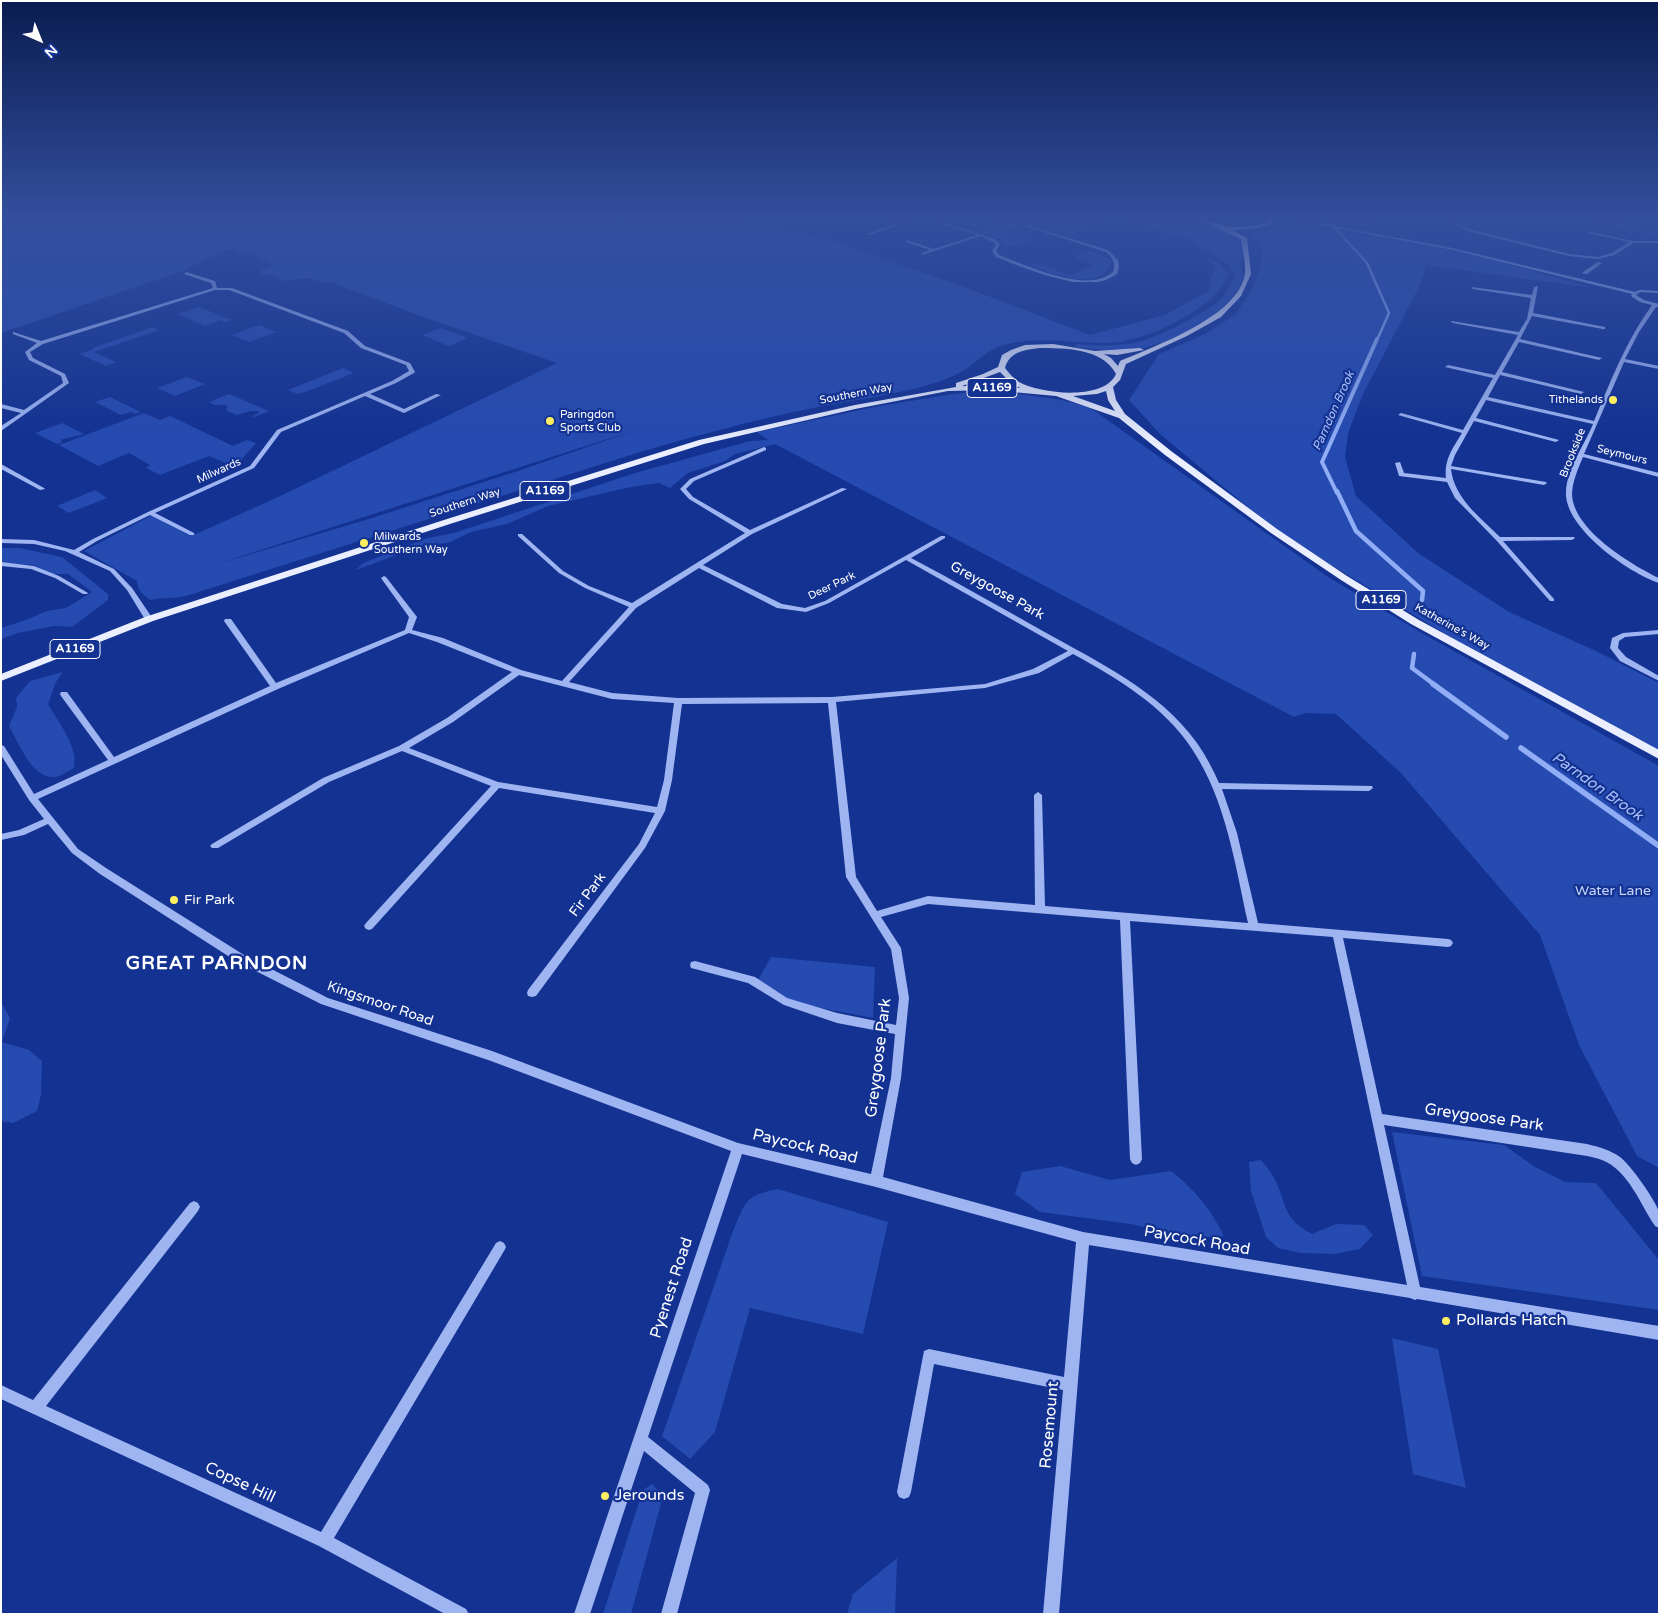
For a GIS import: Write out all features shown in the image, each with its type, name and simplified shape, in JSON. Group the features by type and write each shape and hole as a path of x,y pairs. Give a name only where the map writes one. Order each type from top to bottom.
{"main road":[{"path":"1001,368 1009,379 1035,391 1059,394 1086,394 1115,382 1122,363 1185,335 1218,316 1239,293"},
{"name":"Southern Way","path":"1,678 149,619 659,454 774,424 948,389 986,376 1001,368 1005,358 1025,348 1055,346 1083,349"},
{"path":"1083,349 1118,353 1150,349"},
{"path":"1083,349 1104,357 1115,365 1119,373"},
{"name":"Katherine's Way","path":"1109,386 1112,400 1122,416 1168,453 1274,531 1344,578 1415,622 1659,755"},
{"name":"Southern Way","path":"948,389 991,388 1035,391"},
{"name":"Katherine's Way","path":"1059,394 1122,416"}],"street":[{"name":"Milwards","path":"41,343 201,293"},
{"name":"Milwards","path":"75,552 150,513 252,467 279,431 412,372 408,364 363,347 358,340 346,332 242,293"},
{"path":"1509,293 1534,297"},
{"path":"1535,293 1530,314 1521,334 1452,455 1448,467 1449,480 1456,497 1498,539 1552,600"},
{"name":"Brookside","path":"1634,293 1634,297 1637,299 1657,306 1648,315 1622,360 1596,423 1580,455 1570,484 1569,496 1573,509 1583,526 1601,544 1624,561 1659,581"},
{"path":"1530,314 1603,328"},
{"path":"1453,322 1521,334"},
{"path":"14,333 41,343"},
{"path":"1518,340 1599,358"},
{"path":"1,429 66,383 63,375 31,359 27,352 41,343"},
{"path":"1622,360 1659,368"},
{"path":"1448,367 1581,392"},
{"path":"364,394 404,410 438,395"},
{"path":"1486,398 1596,423"},
{"path":"1,406 24,412"},
{"path":"1401,415 1465,432"},
{"path":"1473,419 1556,440"},
{"path":"750,533 691,498 683,489 692,480 764,449"},
{"name":"Seymours","path":"1580,455 1659,475"},
{"path":"1398,464 1401,475 1449,480"},
{"path":"1,466 42,489"},
{"path":"1448,467 1544,483"},
{"path":"564,682 633,606 750,533 844,489"},
{"path":"150,513 192,534"},
{"path":"520,535 561,572 587,587 633,606"},
{"name":"Deer Park","path":"698,565 780,606 806,610 827,602 944,537"},
{"path":"1498,539 1572,538"},
{"path":"1,541 34,542 75,552 112,570 130,589 149,619"},
{"name":"Greygoose Park","path":"907,558 1073,651 1130,686 1166,713 1194,745 1217,786 1233,837 1254,927"},
{"path":"1,564 32,567 57,577 85,593"},
{"path":"384,578 413,617 408,631"},
{"path":"228,621 275,687"},
{"path":"32,798 275,687 408,631 440,640 518,672 564,682 612,696 678,701 832,700 985,686 1036,671 1073,651"},
{"path":"1659,632 1623,635 1615,640 1614,648 1623,659 1659,679"},
{"path":"215,846 326,780 402,748 450,720 518,672"},
{"path":"64,694 114,760"},
{"name":"Greygoose Park","path":"832,700 851,877 896,948 904,998 896,1078 876,1181"},
{"name":"Fir Park","path":"532,993 642,846 661,811 668,780 678,701"},
{"name":"Kingsmoor Road","path":"1,748 32,798 75,850 103,871 240,958 325,1001 492,1056 738,1148"},
{"path":"402,748 497,785 661,811"},
{"path":"369,926 497,785"},
{"path":"1217,786 1369,788"},
{"path":"1038,795 1040,910"},
{"path":"1,837 22,833 50,820"},
{"path":"876,915 928,900 1448,943"},
{"path":"1125,916 1136,1159"},
{"path":"1336,934 1415,1294"},
{"path":"695,966 751,980 784,1001 837,1018 901,1031"},
{"name":"Greygoose Park","path":"1377,1119 1587,1150"},
{"name":"Paycock Road","path":"738,1148 876,1181 1083,1238 1659,1333"},
{"name":"Pyenest Road","path":"582,1614 738,1148"},
{"path":"1587,1150 1611,1157 1632,1176 1647,1207 1659,1222"},
{"path":"36,1407 194,1208"},
{"name":"Rosemount","path":"1051,1614 1083,1238"},
{"path":"324,1541 500,1247"},
{"path":"904,1492 929,1356 1070,1385"},
{"name":"Copse Hill","path":"1,1392 324,1541 461,1614"},
{"path":"640,1439 703,1490 669,1614"}],"green space":[{"name":"Paringdon Sports Club","path":"1,293 117,293 1,333"},
{"name":"Paringdon Sports Club","path":"361,293 981,293 1090,335 1165,315 1205,293 1216,293 1195,311 1178,321 1141,337 1109,343 1043,340 1004,345 988,352 960,373 926,386 791,413 681,440 186,596 151,600 141,592 137,581 84,551 156,513 196,534 276,498 557,363","holes":["636,430 518,471 372,518 214,565"]},
{"path":"1226,293 1235,293 1228,303 1214,315 1181,335 1164,342 1126,351 1075,347 1076,344 1119,345 1143,341 1193,318"},
{"path":"1249,293 1416,293 1363,394 1348,433 1345,457 1356,496 1418,553 1509,612 1594,650 1659,683 1659,753 1525,682 1281,535 1160,434 1129,400 1159,354 1205,334 1236,314"},
{"path":"199,307 232,320 225,322 221,320 205,326 178,314"},
{"path":"259,325 276,332 249,342 232,335"},
{"path":"153,327 159,330 94,352 116,362 106,366 80,354 94,349 92,348"},
{"path":"441,328 468,338 449,346 422,335"},
{"path":"343,368 354,373 298,394 288,390"},
{"path":"187,377 205,384 175,396 157,388"},
{"name":"Water Lane","path":"984,391 1054,399 1092,409 1328,577 1420,632 1659,766 1659,1168 1637,1156 1579,1045 1540,935 1401,773 1336,714 1306,713 1294,717 775,444 735,454 725,461 688,473 670,488 659,483 631,487 548,506 507,524 471,532 448,543 424,545 356,570 363,563 427,538 454,533 635,473 750,441 768,440 757,432 874,407"},
{"path":"229,394 269,411 254,417 252,416 259,413 259,411 250,411 237,415 227,411 227,405 215,405 209,402"},
{"path":"110,397 141,412 121,415 95,402"},
{"path":"144,413 160,420 170,416 233,446 247,440 256,443 235,467 209,456 160,475 146,468 150,465 129,453 98,466 59,445"},
{"path":"62,423 84,434 60,440 63,442 57,444 35,433"},
{"path":"95,490 107,498 69,513 57,506"},
{"path":"1,548 20,548 62,557 108,594 108,600 72,627 54,626 18,633 1,639 1,628 47,611 66,608 92,592 68,574 51,574 34,565 1,563"},
{"path":"63,672 56,682 48,704 71,743 75,760 74,768 56,777 40,773 33,767 9,726 17,707 16,698 30,681"},
{"path":"771,957 875,967 873,1018 784,1001 758,980"},
{"path":"1,1002 10,1018 2,1042 29,1050 42,1061 41,1095 37,1111 13,1123 1,1121"},
{"path":"1392,1132 1504,1145 1535,1167 1565,1182 1596,1183 1659,1260 1659,1310 1422,1276"},
{"path":"1261,1160 1273,1176 1286,1209 1302,1228 1312,1234 1336,1224 1364,1225 1373,1235 1360,1249 1335,1254 1301,1253 1278,1248 1266,1237 1251,1191 1249,1162"},
{"path":"1060,1166 1110,1180 1171,1171 1201,1200 1224,1236 1194,1238 1131,1224 1040,1212 1015,1194 1022,1172"},
{"path":"778,1189 888,1222 863,1334 750,1308 715,1432 690,1459 662,1436 733,1231 744,1206 752,1197 758,1194"},
{"path":"1392,1338 1438,1349 1466,1488 1413,1474"},
{"path":"652,1484 663,1496 631,1614 603,1614 643,1490"},
{"path":"897,1558 895,1614 847,1614 853,1594"}],"waterway":[{"name":"Parndon Brook","path":"1377,340 1389,313 1380,293"},
{"name":"Parndon Brook","path":"1337,493 1322,462 1377,339"},
{"name":"Parndon Brook","path":"1337,491 1356,531 1423,591 1422,600"},
{"name":"Parndon Brook","path":"1414,654 1412,668 1435,685"},
{"name":"Parndon Brook","path":"1433,684 1506,737"},
{"name":"Parndon Brook","path":"1521,748 1659,846"}],"place":[{"name":"Tithelands","path":"1613,400"},
{"name":"Paringdon Sports Club","path":"550,421"},
{"name":"Milwards Southern Way","path":"364,543"},
{"name":"Fir Park","path":"174,900"},
{"name":"Pollards Hatch","path":"1446,1321"},
{"name":"Jerounds","path":"605,1496"}],"district":[{"name":"GREAT PARNDON","path":"217,964"}]}
